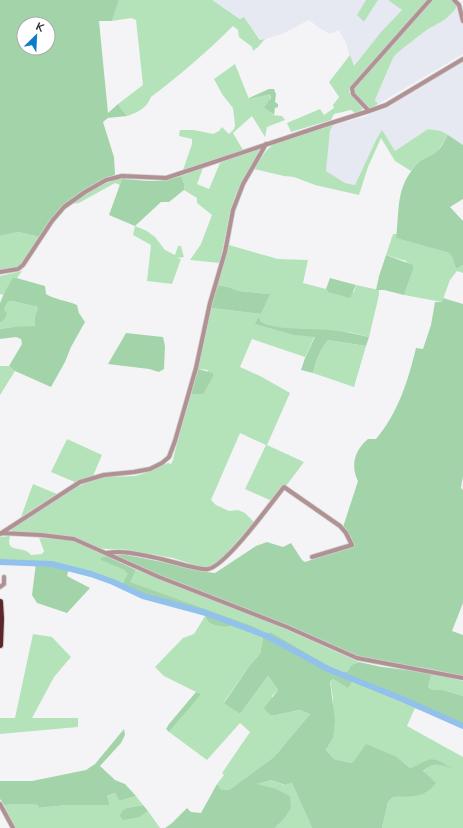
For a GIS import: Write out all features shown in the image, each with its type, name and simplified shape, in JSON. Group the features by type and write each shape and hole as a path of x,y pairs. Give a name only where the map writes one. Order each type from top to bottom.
{"highway":[{"path":"0,603 0,645"}],"street":[{"path":"369,111 353,94 352,88 430,0"},
{"path":"454,0 459,5 463,21"},
{"path":"0,272 18,269 23,265 52,221 64,207 85,192 106,180 122,176 166,178 369,111 394,100 463,59"},
{"path":"1,533 80,482 104,475 150,469 162,463 168,457 175,441 196,368 210,303 225,252 232,210 243,184 266,144"},
{"path":"106,553 131,553 203,569 210,569 218,565 229,554 284,487 340,526 352,544 312,557"},
{"path":"1,533 41,535 74,539 159,577 287,627 357,658 463,678"},
{"path":"0,587 4,584 4,577"},
{"path":"0,804 13,828"}],"shaded area":[{"path":"212,0 366,0 357,15 364,22 378,0 388,0 402,10 381,32 353,67 346,43 339,30 330,34 309,20 282,34 261,40 244,17 241,19"},
{"path":"457,6 463,25 463,54 378,104 375,101 396,54 419,36 452,14"},
{"path":"463,62 463,145 441,131 428,129 395,151 382,131 376,140 355,185 345,183 326,171 330,131 333,125 366,116 390,106"}],"green space":[{"path":"0,0 119,0 112,21 99,21 108,113 118,104 127,116 108,118 103,122 114,157 115,175 100,181 77,194 63,206 45,228 40,237 18,232 0,236"},
{"path":"119,0 212,0 240,19 244,17 260,40 265,39 253,51 252,47 239,37 238,30 233,26 193,63 151,97 144,107 138,112 127,116 118,104 143,85 136,20 131,18 112,21"},
{"path":"366,0 378,0 364,22 357,15"},
{"path":"388,0 428,0 350,88 349,92 363,107 362,110 355,113 351,110 334,114 331,120 291,132 287,123 320,109 324,115 334,108 333,105 339,97 329,82 350,55 354,66 381,32 402,10"},
{"path":"433,0 451,0 457,6 448,17 427,30 396,54 375,100 378,104 369,108 354,94 353,89"},
{"path":"235,64 249,99 270,93 270,100 265,105 273,115 282,116 285,120 267,127 265,137 252,116 233,133 243,150 183,170 192,144 192,139 179,136 180,130 194,130 213,134 219,131 222,127 229,134 234,129 233,108 222,94 214,79"},
{"path":"269,89 274,89 276,94 275,102 278,104 278,107 275,108 274,115 264,107 271,98 270,94 249,99"},
{"path":"333,125 330,131 326,171 345,183 355,185 382,130 395,151 428,129 441,131 448,135 437,152 418,163 411,171 395,161 381,138 368,167 359,195 315,185 294,177 254,169 265,153 274,144"},
{"path":"448,135 463,145 463,199 450,207 463,221 463,265 456,269 449,253 396,238 400,199 405,182 417,164 437,151"},
{"path":"258,149 260,150 236,194 230,212 220,263 190,260 201,244 212,215 197,203 197,198 184,190 184,183 181,176 203,168 197,184 209,189 220,163"},
{"path":"181,176 184,183 184,190 169,202 161,202 135,226 109,215 122,179 159,181"},
{"path":"117,179 122,179 120,185 115,183 79,203 71,204 94,188"},
{"path":"135,226 147,231 155,237 165,250 175,255 178,246 181,246 184,257 177,258 181,259 172,284 147,281 151,245 133,235"},
{"path":"18,232 40,237 20,265 13,268 0,270 0,236"},
{"path":"393,234 397,234 397,238 449,253 456,269 463,265 463,273 457,271 450,280 442,302 404,295 413,270 406,261 386,255"},
{"path":"229,245 278,259 308,260 303,283 326,289 328,292 354,292 356,285 379,290 369,337 348,332 289,329 268,325 260,321 256,324 293,335 315,336 305,357 252,339 240,367 262,377 290,393 267,445 304,462 286,486 284,485 272,501 245,489 266,445 240,433 211,500 216,505 229,511 238,510 245,513 254,522 224,556 215,564 208,567 201,567 173,558 123,549 100,548 74,537 12,531 12,529 76,487 107,477 135,476 168,463 171,464 191,394 199,394 208,370 198,369 211,308 261,314 269,294 239,291 217,285"},
{"path":"386,255 413,265 413,270 404,295 384,290 376,290"},
{"path":"22,271 17,278 13,277 3,295 0,294 0,276"},
{"path":"13,277 45,286 46,294 77,305 79,313 85,322 51,387 15,371 9,366 22,344 21,339 16,337 0,339 0,329 35,326 35,316 38,307 12,301 8,302 4,309 7,314 4,320 0,323 0,303"},
{"path":"330,278 356,285 350,298 328,292 326,289"},
{"path":"217,285 239,291 270,294 261,314 211,308"},
{"path":"443,298 463,304 463,476 461,488 463,490 463,603 452,631 463,635 463,676 425,668 365,659 356,656 141,568 115,555 127,555 215,573 256,546 267,542 283,547 291,543 302,560 305,562 355,545 343,527 358,481 354,469 355,458 360,448 368,439 376,439 384,429 406,384 416,348 423,349 431,325 435,302 442,302"},
{"path":"12,301 38,307 35,316 35,327 13,327 0,329 0,323 4,320 4,309 8,302"},
{"path":"258,318 260,321 267,324 284,328 334,330 369,337 366,346 328,340 319,355 313,373 301,370 315,337 293,335 255,324"},
{"path":"126,333 163,337 165,346 164,369 159,372 149,369 108,364"},
{"path":"328,340 366,346 354,387 313,373 319,355"},
{"path":"0,366 9,366 15,371 0,395"},
{"path":"198,369 213,373 213,377 203,394 191,394"},
{"path":"67,439 102,455 93,476 77,483 51,472"},
{"path":"33,484 57,494 21,517"},
{"path":"10,536 10,545 24,550 31,555 42,554 44,551 39,538 73,540 107,556 102,557 102,560 124,570 129,574 121,586 91,574 52,564 0,562 0,537"},
{"path":"107,556 136,570 130,582 253,626 265,633 271,632 319,660 331,669 347,672 351,665 359,662 382,667 432,673 428,687 432,690 443,690 463,696 463,726 352,682 348,688 333,679 330,681 335,721 333,738 326,750 334,759 351,763 366,744 397,757 410,768 431,759 441,762 453,769 434,765 423,771 436,783 426,792 417,796 393,797 388,802 382,828 312,828 292,783 285,785 271,780 257,784 276,789 290,796 291,808 284,819 275,828 165,828 187,808 191,812 201,813 217,784 222,790 229,790 274,757 310,714 300,710 270,715 264,708 278,690 268,676 240,714 224,703 250,665 260,654 263,638 233,626 226,627 215,625 208,622 205,616 206,613 143,596 121,586 128,574 124,570 101,560 102,557"},
{"path":"36,563 52,564 69,568 67,576 90,588 67,613 37,603 32,595"},
{"path":"136,570 265,620 359,662 351,665 347,672 331,669 319,660 271,632 265,633 253,626 129,582"},
{"path":"205,616 208,622 226,627 233,626 263,638 260,654 250,665 224,702 240,714 268,676 278,690 272,696 276,715 301,710 310,714 274,757 229,790 222,790 217,784 224,775 222,773 250,732 240,723 207,760 169,732 200,694 164,676 155,667 183,638 194,634"},
{"path":"33,634 52,637 71,657 54,677 32,718 78,718 78,727 0,734 0,718 15,718"},
{"path":"432,673 463,681 463,696 443,690 432,691 428,687"},
{"path":"333,679 347,687 352,682 415,708 407,726 463,757 463,828 382,828 388,802 393,797 409,796 420,776 432,765 438,764 450,767 437,761 429,760 410,768 397,757 354,761 351,763 334,759 326,750 333,738 333,698 330,680"},
{"path":"196,692 201,694 169,732 166,729 169,724"},
{"path":"124,729 125,735 121,743 100,766 115,780 125,784 136,796 119,801 115,793 107,796 110,805 66,805 39,808 38,805 4,805 0,799 0,781 32,781 86,770 95,764"},
{"path":"271,780 284,785 292,783 312,828 275,828 284,819 256,784"},
{"path":"115,793 119,801 136,796 143,805 127,808 140,817 148,811 160,828 15,828 4,805 39,805 39,808 66,805 110,805 107,796"},
{"path":"143,805 148,811 140,817 123,820 120,816 122,811 127,808"}],"waterway":[{"path":"0,562 52,564 91,574 113,582 143,596 206,613 267,636 328,669 400,698 463,726"}]}
